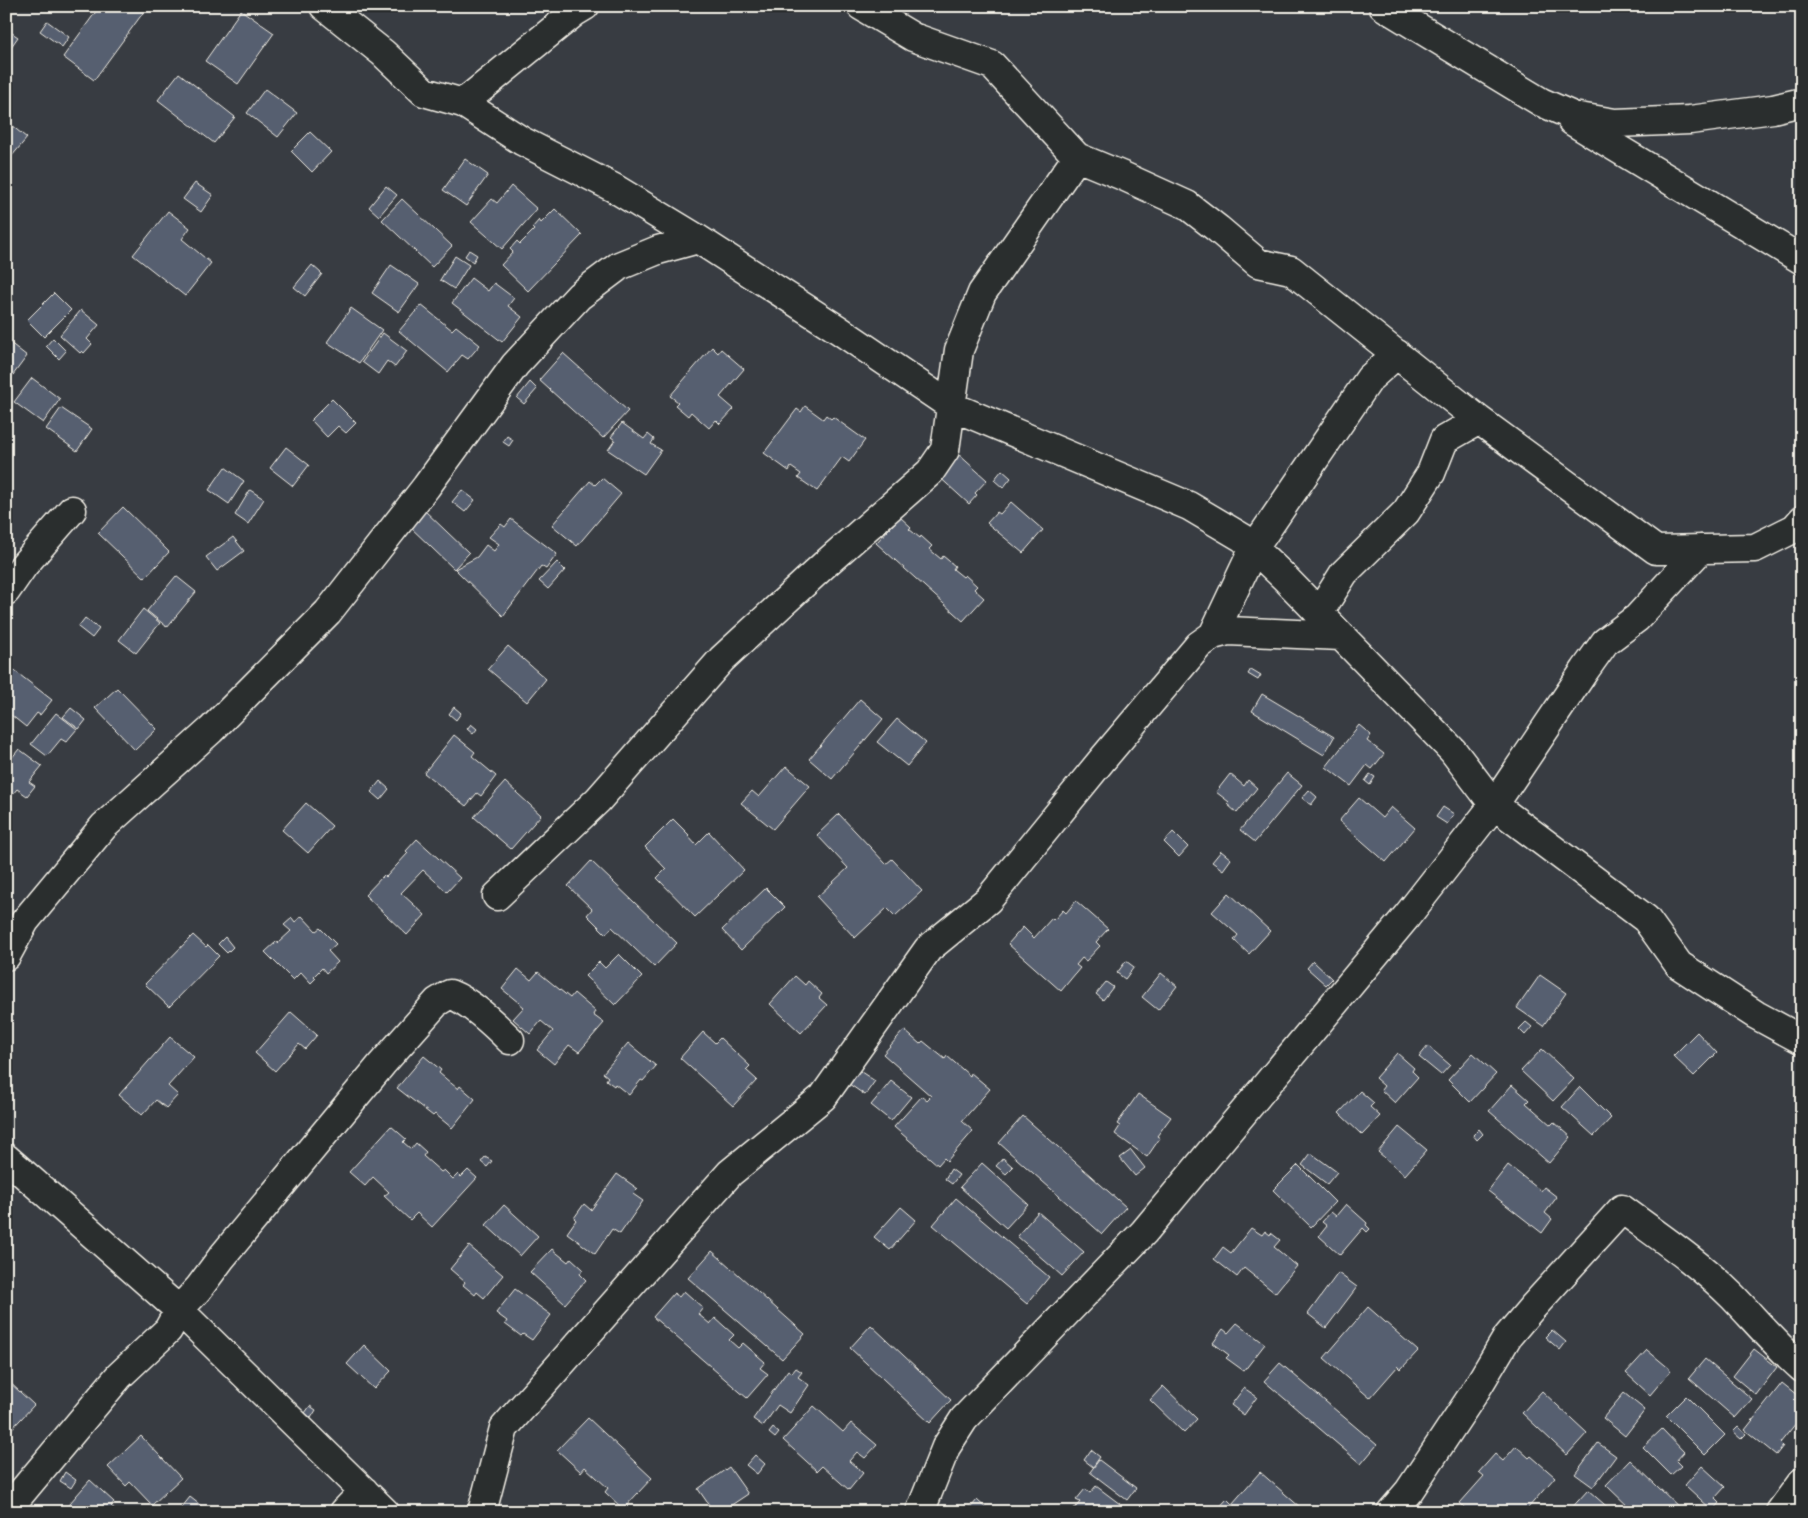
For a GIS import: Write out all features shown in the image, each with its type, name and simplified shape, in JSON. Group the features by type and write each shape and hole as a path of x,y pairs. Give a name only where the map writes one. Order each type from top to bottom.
{"street":[{"path":"463,103 575,12 585,6"},
{"path":"861,6 892,14 913,37 992,64 1077,157 1187,205 1258,263 1291,270 1479,420 1656,550 1755,548 1794,528 1802,520"},
{"path":"1383,6 1802,260"},
{"path":"329,8 383,53 424,92 463,103 522,141 614,188 698,239 839,330 951,406 1189,506 1243,538 1284,577 1453,751 1494,805 1646,919 1679,964 1756,1015 1802,1040"},
{"path":"1540,102 1573,116 1614,123 1690,120 1773,109 1802,102"},
{"path":"497,896 598,800 722,659 824,565 930,472 945,450 959,350 982,293 1077,157"},
{"path":"6,956 25,921 104,826 211,730 328,612 426,487 515,365 579,296 619,266 658,250 698,239"},
{"path":"1213,635 1254,548 1370,378 1397,354"},
{"path":"1319,613 1344,573 1406,512 1430,473 1444,440 1479,420"},
{"path":"6,591 24,565 72,510"},
{"path":"920,1512 946,1447 964,1419 1144,1232 1401,924 1494,805 1605,642 1637,618 1702,549"},
{"path":"482,1512 504,1428 730,1173 824,1097 928,949 988,900 1199,645 1213,635 1228,631 1341,636"},
{"path":"6,1511 119,1376 168,1330 179,1310 382,1064 437,1002 450,994 461,998 510,1040"},
{"path":"6,1158 179,1310 385,1512"},
{"path":"1391,1512 1414,1483 1474,1393 1508,1336 1622,1209 1692,1260 1732,1296 1785,1354 1802,1368"},
{"path":"1780,1512 1802,1482"},
{"path":"344,1512 364,1491"}],"building":[{"path":"100,6 148,6 94,80 63,57"},
{"path":"241,10 274,33 238,84 205,61"},
{"path":"47,21 69,37 62,47 40,31"},
{"path":"6,29 18,37 6,54"},
{"path":"179,73 235,117 214,143 158,100"},
{"path":"265,89 297,113 278,137 247,113"},
{"path":"6,121 27,138 6,163"},
{"path":"310,132 331,152 312,172 291,151"},
{"path":"465,159 488,175 466,206 443,190"},
{"path":"195,183 213,195 201,212 183,199"},
{"path":"386,186 397,195 379,216 369,207"},
{"path":"511,186 537,209 502,249 471,222 492,199 497,203"},
{"path":"402,199 452,246 432,267 382,220"},
{"path":"555,209 582,235 528,291 501,265 513,252 510,249 517,241 520,244 534,230 532,228 539,220 541,223"},
{"path":"168,211 190,228 182,239 211,263 185,296 133,255"},
{"path":"469,250 477,255 473,262 465,256"},
{"path":"455,256 469,265 454,289 440,280"},
{"path":"312,265 322,274 305,296 294,287"},
{"path":"391,265 419,284 399,312 372,293"},
{"path":"471,278 488,291 494,283 514,298 508,306 522,317 502,342 452,303"},
{"path":"54,293 71,310 44,337 27,320"},
{"path":"421,305 452,330 456,326 480,345 468,359 462,355 448,372 399,331"},
{"path":"351,308 382,330 359,363 327,342"},
{"path":"81,310 99,325 87,339 92,344 84,353 82,351 80,353 60,335"},
{"path":"383,333 407,351 395,367 387,361 378,374 362,362"},
{"path":"53,338 66,351 59,359 46,346"},
{"path":"9,342 27,356 10,379 6,376 6,345"},
{"path":"712,347 718,353 721,349 744,369 720,397 734,409 720,424 716,420 709,428 691,412 688,416 675,405 678,402 670,396"},
{"path":"563,353 628,411 603,438 539,380"},
{"path":"32,378 60,399 43,423 14,402"},
{"path":"530,382 537,389 524,404 517,398"},
{"path":"332,399 356,423 346,433 338,426 327,437 311,420"},
{"path":"805,406 823,419 826,415 831,419 833,417 865,440 849,462 842,457 817,491 798,478 801,474 791,467 789,471 764,453 797,409 801,412"},
{"path":"61,408 92,429 77,451 46,429"},
{"path":"622,423 644,439 648,434 654,439 651,444 661,450 644,474 608,450 615,440 611,437"},
{"path":"507,436 513,440 509,446 503,442"},
{"path":"286,447 309,465 293,486 270,468"},
{"path":"956,452 987,480 975,493 977,495 969,504 936,474"},
{"path":"225,467 244,481 229,504 209,490"},
{"path":"1002,470 1011,478 1003,488 994,480"},
{"path":"602,478 621,494 577,546 552,525 590,481 595,485"},
{"path":"250,490 264,499 248,524 235,515"},
{"path":"462,490 475,500 465,512 452,502"},
{"path":"1011,502 1043,530 1023,553 987,523 997,512 1000,514"},
{"path":"123,507 169,552 145,578 98,533"},
{"path":"423,509 469,553 454,569 408,525"},
{"path":"900,517 911,527 909,529 920,538 921,536 932,546 929,549 941,559 943,556 955,566 953,569 963,577 965,575 977,586 974,589 984,598 963,621 876,543"},
{"path":"511,519 557,554 546,569 541,566 503,616 455,569 477,557 486,545 494,551 499,544 489,537 501,524 505,527"},
{"path":"233,537 244,551 217,571 206,557"},
{"path":"557,562 565,570 548,589 539,581"},
{"path":"176,576 196,592 167,627 147,611"},
{"path":"143,609 160,623 136,653 119,640"},
{"path":"85,618 99,629 92,638 78,627"},
{"path":"508,646 546,679 527,702 488,669"},
{"path":"6,664 52,700 40,715 37,713 26,727 6,711"},
{"path":"1251,669 1261,675 1258,680 1248,674"},
{"path":"117,688 157,729 135,750 95,708"},
{"path":"1262,694 1334,737 1324,755 1252,711"},
{"path":"860,699 883,719 832,779 809,759"},
{"path":"454,707 461,713 456,720 449,714"},
{"path":"71,708 86,720 79,729 63,717"},
{"path":"56,713 77,729 66,742 61,739 47,756 31,744"},
{"path":"897,719 926,743 907,766 877,742"},
{"path":"471,724 477,729 473,734 467,729"},
{"path":"1359,725 1371,735 1367,741 1384,754 1372,769 1367,765 1351,786 1326,767"},
{"path":"454,735 475,752 472,756 496,776 481,796 477,793 466,806 424,773"},
{"path":"19,749 42,766 29,782 35,786 27,796 17,789 7,801 6,765"},
{"path":"786,766 810,786 773,829 741,803 752,791 759,797"},
{"path":"1287,773 1302,785 1255,842 1240,830"},
{"path":"1230,774 1244,786 1248,780 1257,788 1237,813 1227,804 1229,802 1216,792"},
{"path":"1370,774 1375,777 1370,785 1365,781"},
{"path":"380,781 389,789 380,800 371,792"},
{"path":"505,782 541,815 511,849 474,817"},
{"path":"1309,790 1317,797 1311,805 1302,798"},
{"path":"1359,798 1382,818 1391,807 1415,828 1386,862 1339,821"},
{"path":"306,803 332,826 308,853 282,830"},
{"path":"1443,807 1454,814 1447,824 1436,817"},
{"path":"839,814 886,864 892,859 922,891 895,916 887,908 855,938 817,897 848,868 817,835"},
{"path":"673,819 696,845 709,832 744,870 695,917 657,878 666,869 645,847"},
{"path":"1173,832 1188,847 1179,857 1164,842"},
{"path":"417,839 460,878 447,892 423,870 401,893 425,915 407,935 365,895 384,875 386,877 408,853 406,851"},
{"path":"1221,851 1231,859 1223,870 1212,862"},
{"path":"591,861 677,943 654,967 612,927 606,934 587,915 592,909 568,886"},
{"path":"766,888 785,907 741,950 722,930"},
{"path":"1229,893 1270,931 1249,954 1234,940 1238,935 1212,912"},
{"path":"1076,901 1108,929 1096,942 1100,946 1086,961 1082,958 1076,965 1080,968 1061,991 1008,944 1023,927 1034,938 1052,918 1054,920 1063,910 1066,913"},
{"path":"302,916 316,931 320,928 336,944 328,951 338,962 326,973 322,968 314,976 316,978 311,983 301,972 293,980 265,952 291,931 284,925 292,918 295,922"},
{"path":"193,935 206,947 208,945 219,956 169,1007 145,984"},
{"path":"225,937 233,947 227,953 218,944"},
{"path":"619,954 642,977 615,1005 585,976 599,962 605,968"},
{"path":"1126,961 1134,967 1125,979 1117,973"},
{"path":"1313,961 1332,979 1326,985 1307,968"},
{"path":"518,969 531,980 538,972 570,998 574,993 595,1011 593,1015 604,1023 579,1052 569,1045 554,1064 537,1050 553,1031 541,1021 530,1034 513,1019 524,1007 502,989"},
{"path":"1161,973 1177,986 1158,1010 1142,997"},
{"path":"1540,975 1566,993 1543,1026 1517,1008"},
{"path":"795,976 805,985 808,981 822,994 819,998 827,1005 801,1033 770,1004"},
{"path":"1106,982 1113,987 1103,1000 1096,994"},
{"path":"291,1012 317,1035 305,1049 299,1044 275,1071 255,1053"},
{"path":"1526,1022 1532,1027 1525,1035 1519,1029"},
{"path":"904,1030 920,1044 923,1041 945,1059 947,1056 970,1076 971,1073 990,1089 962,1121 973,1131 947,1161 944,1158 938,1165 894,1127 922,1096 927,1100 931,1096 883,1054"},
{"path":"703,1032 715,1043 720,1038 750,1066 746,1070 757,1080 733,1106 680,1058"},
{"path":"1697,1032 1717,1053 1694,1076 1673,1056"},
{"path":"170,1037 194,1057 168,1086 178,1095 166,1108 156,1100 142,1115 119,1095"},
{"path":"628,1043 656,1066 629,1095 615,1084 614,1086 606,1080 608,1077 603,1073"},
{"path":"1428,1046 1450,1065 1441,1075 1419,1057"},
{"path":"1542,1049 1574,1079 1553,1101 1521,1071"},
{"path":"1397,1053 1414,1068 1412,1071 1418,1077 1395,1103 1381,1090 1384,1086 1375,1078"},
{"path":"1473,1053 1496,1074 1470,1102 1448,1080"},
{"path":"424,1056 441,1070 439,1073 458,1089 460,1086 475,1099 452,1128 397,1088"},
{"path":"858,1070 875,1081 865,1095 849,1084"},
{"path":"891,1081 911,1097 891,1121 871,1105"},
{"path":"1512,1085 1529,1100 1526,1103 1551,1125 1554,1122 1571,1137 1549,1163 1489,1111"},
{"path":"1580,1087 1611,1118 1594,1136 1562,1107"},
{"path":"1360,1091 1374,1103 1370,1107 1380,1116 1362,1135 1339,1113"},
{"path":"1138,1094 1171,1117 1157,1136 1160,1138 1147,1157 1115,1134 1120,1126 1117,1124"},
{"path":"1023,1116 1126,1207 1102,1234 999,1143"},
{"path":"391,1126 406,1139 403,1142 411,1149 416,1143 426,1152 423,1156 441,1172 444,1170 453,1179 458,1174 461,1177 468,1170 477,1178 432,1227 417,1213 410,1220 384,1196 389,1192 373,1177 365,1186 349,1172"},
{"path":"1399,1127 1427,1150 1405,1175 1378,1152"},
{"path":"1479,1129 1483,1134 1477,1140 1473,1135"},
{"path":"1131,1150 1145,1168 1135,1176 1120,1158"},
{"path":"1311,1153 1337,1172 1327,1184 1302,1165"},
{"path":"485,1157 492,1161 487,1167 481,1162"},
{"path":"1003,1158 1013,1167 1006,1174 996,1166"},
{"path":"982,1163 1028,1204 1006,1228 960,1187"},
{"path":"1298,1165 1335,1202 1311,1227 1273,1190"},
{"path":"1508,1165 1541,1191 1544,1187 1557,1197 1545,1213 1552,1219 1542,1233 1488,1191"},
{"path":"951,1169 959,1175 952,1184 945,1179"},
{"path":"617,1174 638,1189 633,1194 643,1201 620,1234 612,1229 595,1254 567,1233 576,1220 574,1218 584,1204 591,1210"},
{"path":"956,1198 1049,1277 1027,1304 933,1225"},
{"path":"1346,1204 1367,1223 1366,1225 1370,1229 1367,1232 1363,1228 1340,1255 1319,1236 1327,1226 1322,1222 1331,1212 1336,1216"},
{"path":"504,1205 538,1236 520,1256 486,1225"},
{"path":"901,1207 916,1220 890,1250 874,1237"},
{"path":"1038,1212 1084,1252 1062,1276 1017,1236"},
{"path":"1251,1228 1262,1235 1265,1231 1270,1235 1271,1233 1280,1240 1274,1247 1297,1266 1275,1293 1244,1268 1237,1277 1214,1259 1223,1247 1231,1253"},
{"path":"469,1246 503,1275 484,1298 477,1292 475,1295 463,1285 465,1282 450,1269"},
{"path":"552,1249 568,1262 571,1258 583,1269 580,1274 586,1280 565,1304 530,1272"},
{"path":"712,1251 805,1334 782,1359 688,1278"},
{"path":"1338,1273 1357,1287 1326,1328 1308,1314"},
{"path":"515,1289 551,1315 532,1340 523,1334 521,1336 505,1324 507,1321 496,1313"},
{"path":"684,1291 703,1308 698,1314 710,1324 715,1318 734,1335 729,1340 738,1348 743,1343 765,1362 760,1368 768,1374 747,1398 653,1317 674,1293 679,1297"},
{"path":"1368,1307 1418,1351 1401,1369 1398,1366 1370,1398 1324,1358"},
{"path":"1237,1323 1265,1344 1244,1371 1226,1358 1229,1355 1213,1343 1223,1329 1228,1333"},
{"path":"871,1325 951,1400 930,1423 850,1348"},
{"path":"1552,1330 1566,1342 1560,1350 1545,1337"},
{"path":"364,1345 391,1371 374,1389 347,1364"},
{"path":"1754,1349 1777,1367 1756,1395 1733,1376"},
{"path":"1647,1350 1671,1370 1650,1395 1626,1373"},
{"path":"1705,1359 1752,1399 1735,1418 1689,1378"},
{"path":"1280,1363 1377,1445 1361,1464 1264,1381"},
{"path":"796,1368 802,1372 798,1377 809,1385 790,1413 778,1405 763,1426 753,1419 788,1370 792,1373"},
{"path":"6,1379 34,1405 6,1435"},
{"path":"1782,1383 1802,1399 1802,1418 1780,1443 1783,1446 1776,1455 1745,1430"},
{"path":"1163,1386 1197,1419 1184,1433 1150,1400"},
{"path":"1244,1388 1257,1397 1244,1415 1231,1405"},
{"path":"1542,1391 1587,1433 1567,1455 1522,1413"},
{"path":"1624,1393 1645,1410 1625,1436 1603,1418"},
{"path":"1686,1396 1725,1435 1705,1455 1666,1416"},
{"path":"310,1406 316,1410 311,1418 305,1413"},
{"path":"814,1406 843,1432 851,1423 877,1445 865,1458 857,1452 849,1461 863,1473 849,1490 822,1466 817,1471 783,1440"},
{"path":"588,1418 652,1478 623,1509 605,1492 608,1488 585,1467 581,1472 557,1450"},
{"path":"1738,1427 1746,1434 1741,1439 1733,1432"},
{"path":"773,1428 779,1433 775,1438 769,1433"},
{"path":"1662,1429 1684,1452 1676,1461 1681,1466 1671,1475 1643,1447"},
{"path":"141,1436 181,1478 152,1505 130,1482 126,1486 108,1467"},
{"path":"1598,1443 1616,1456 1593,1487 1575,1474"},
{"path":"1516,1446 1529,1458 1531,1456 1555,1477 1528,1508 1532,1512 1496,1512 1491,1507 1487,1512 1469,1512 1460,1503 1484,1476 1479,1472 1495,1454 1503,1461"},
{"path":"1091,1450 1100,1457 1093,1467 1084,1460"},
{"path":"755,1455 765,1464 757,1474 746,1465"},
{"path":"1099,1460 1136,1488 1127,1500 1090,1472"},
{"path":"1630,1460 1684,1512 1634,1512 1606,1485"},
{"path":"1702,1466 1725,1487 1715,1498 1720,1503 1713,1511 1685,1485"},
{"path":"729,1467 748,1494 721,1512 714,1512 698,1489"},
{"path":"65,1472 76,1480 71,1488 60,1481"},
{"path":"1260,1472 1301,1508 1297,1512 1215,1512 1227,1499 1232,1504"},
{"path":"90,1480 114,1502 111,1506 117,1512 63,1511"},
{"path":"1096,1486 1120,1504 1115,1512 1072,1512 1080,1502 1076,1500 1085,1489 1090,1493"},
{"path":"1588,1490 1613,1512 1568,1512"},
{"path":"190,1497 209,1512 178,1512"},
{"path":"977,1500 990,1512 967,1512"}]}
